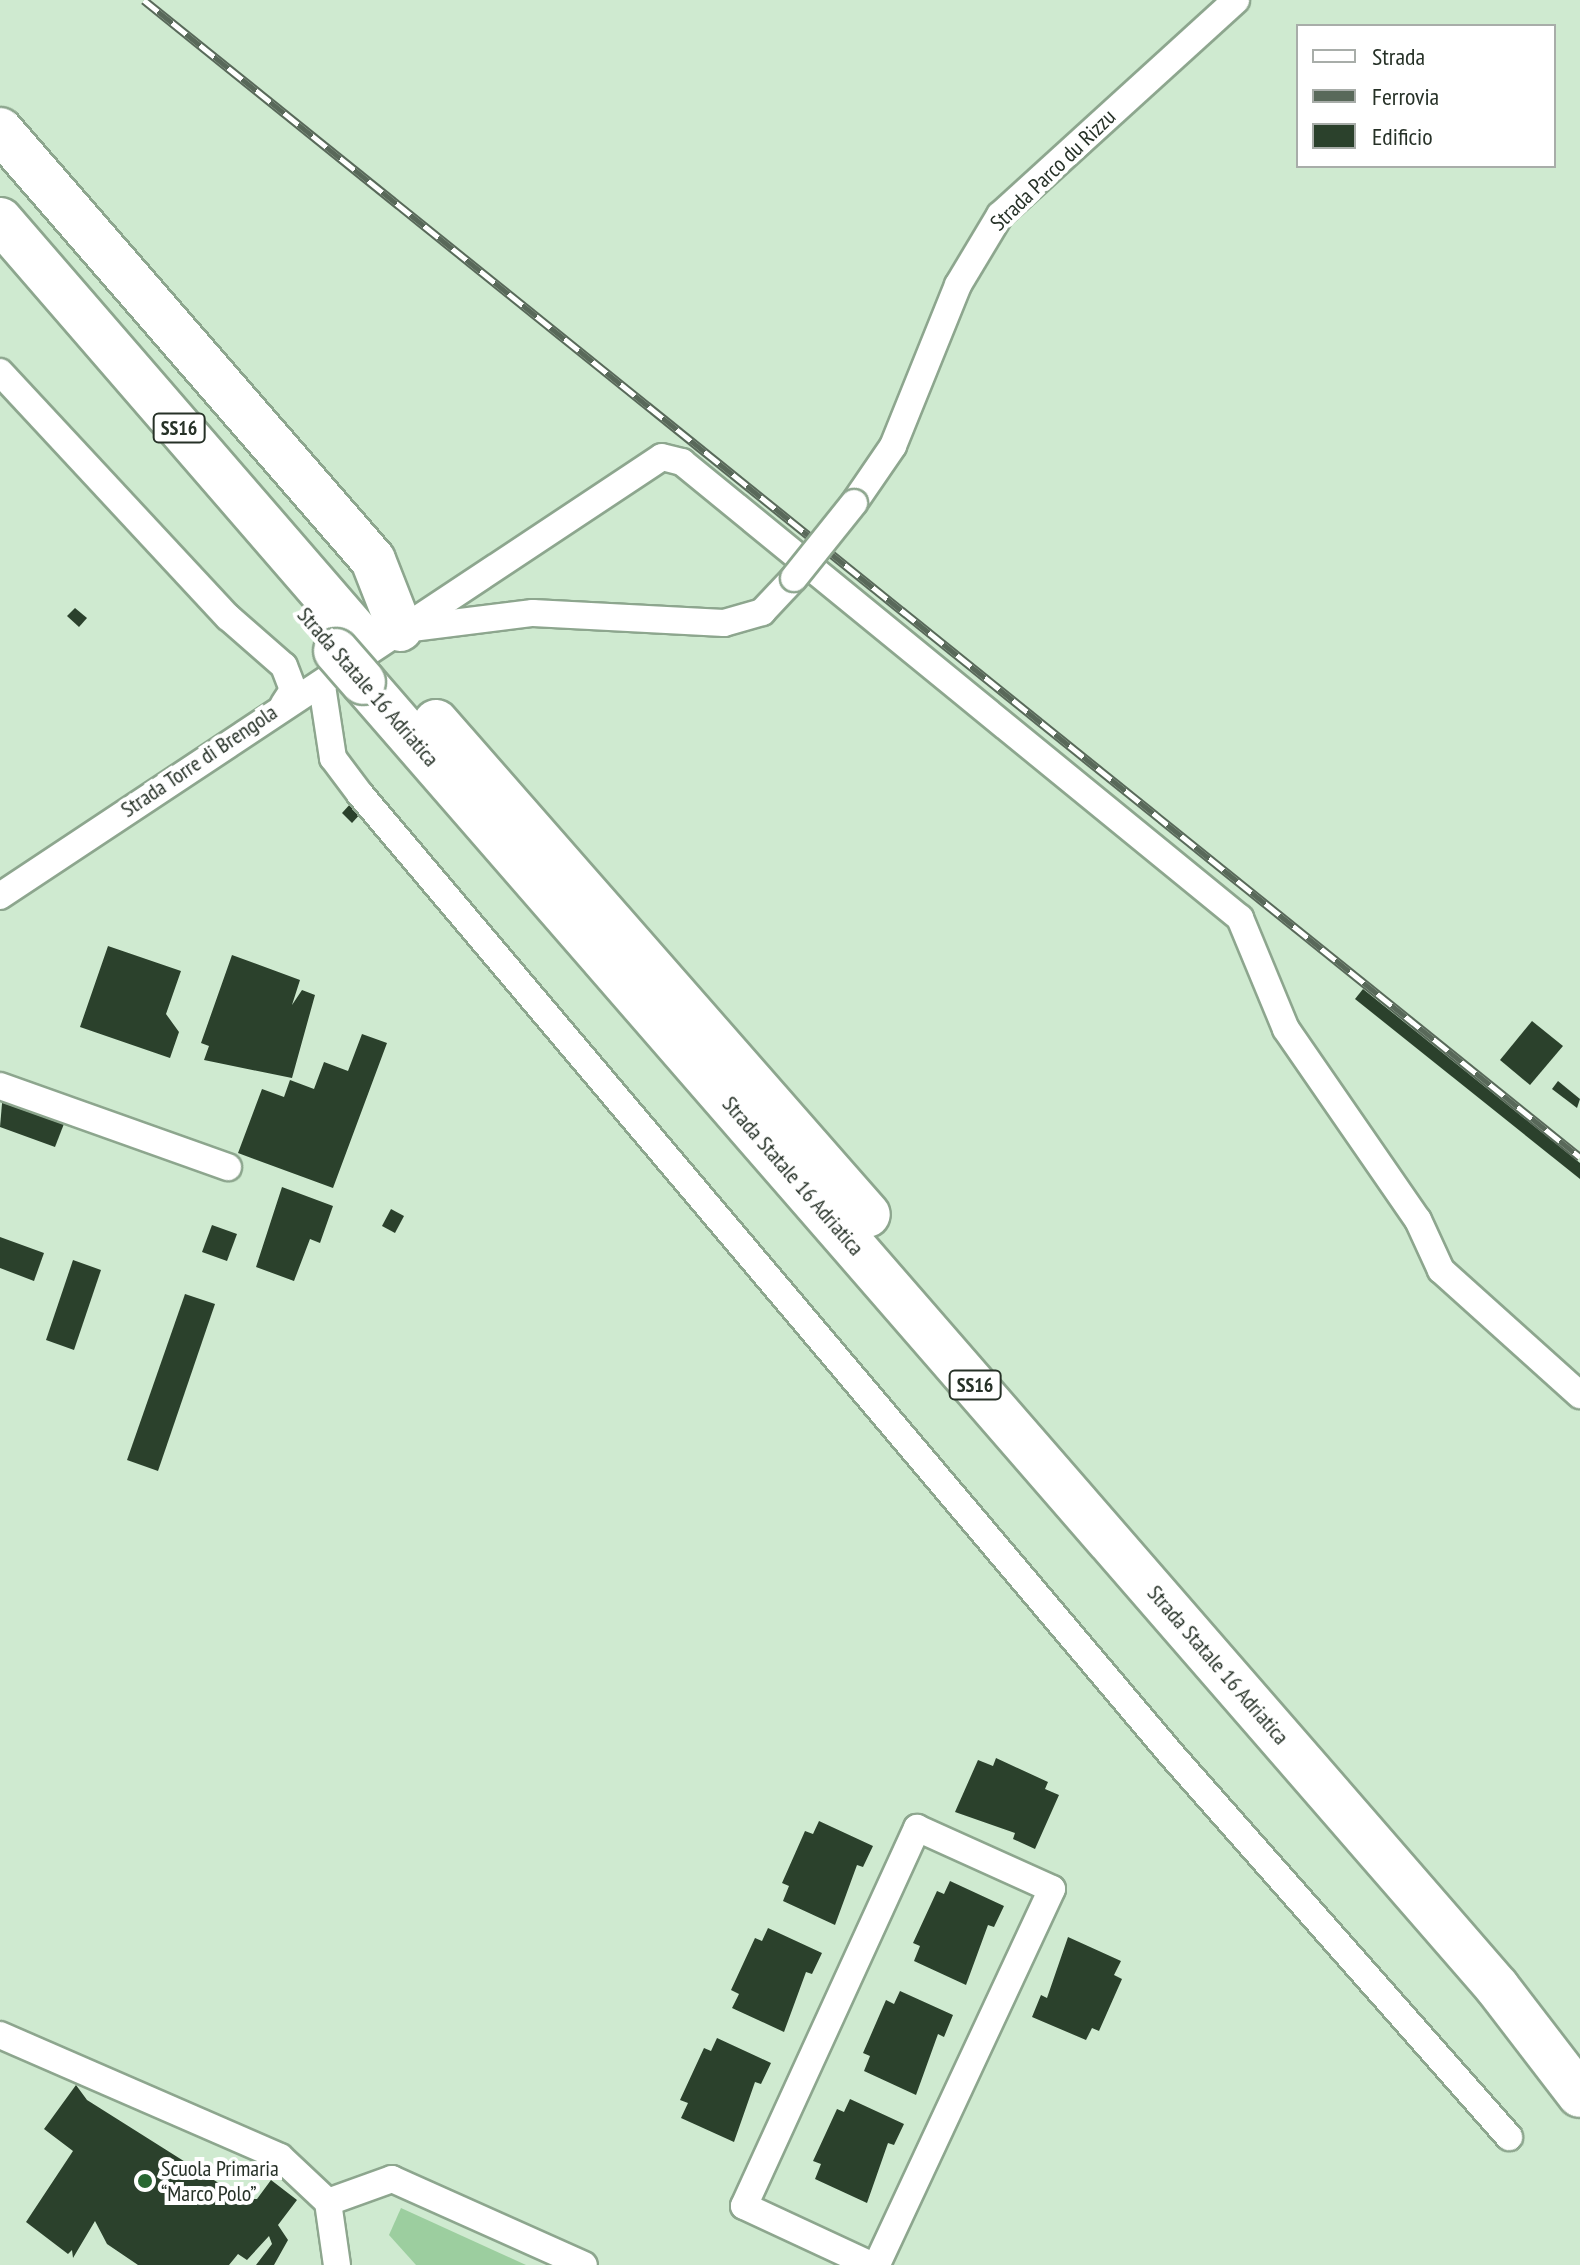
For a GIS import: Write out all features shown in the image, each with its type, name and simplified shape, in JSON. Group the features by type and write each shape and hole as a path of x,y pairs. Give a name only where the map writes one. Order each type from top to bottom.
{"highway":[{"path":"0,130 373,560 360,658"},
{"name":"Strada Statale 16 Adriatica","path":"0,220 360,658 1497,1987 1580,2095"},
{"name":"Strada Statale 16 Adriatica","path":"0,262 823,1163 1580,2051"}],"street":[{"name":"Strada Parco du Rizzu","path":"360,658 533,613 724,623 762,612 794,578 854,503 893,446 958,285 1000,215 1236,0"},
{"path":"0,372 228,617 284,666 293,690 284,704"},
{"path":"1509,2137 1171,1754 498,949 360,794 333,758 360,658 662,457 682,462 1240,918 1286,1029 1418,1220 1441,1270 1580,1395"},
{"name":"Strada Torre di Brengola","path":"0,896 284,704 360,658"},
{"path":"0,1086 228,1167"},
{"path":"917,1828 1052,1889 874,2265 744,2206 917,1828"},
{"path":"0,2035 280,2157 328,2202 337,2265"},
{"path":"328,2202 392,2179 584,2265"}],"green space":[{"path":"401,2208 526,2265 416,2265 389,2235"}],"building":[{"path":"75,608 87,618 79,627 67,616"},
{"path":"352,802 362,812 352,823 342,813"},
{"path":"108,946 181,971 166,1014 179,1032 170,1058 80,1027"},
{"path":"232,955 300,980 292,1005 302,990 315,995 292,1078 204,1060 209,1046 201,1043"},
{"path":"1363,989 1580,1163 1580,1179 1355,999"},
{"path":"1532,1021 1563,1046 1530,1085 1500,1060"},
{"path":"362,1034 387,1043 333,1188 238,1153 262,1089 284,1097 290,1080 314,1089 324,1062 348,1071"},
{"path":"1558,1081 1580,1099 1577,1108 1552,1089"},
{"path":"3,1092 67,1116 55,1147 0,1127"},
{"path":"282,1187 333,1206 320,1243 310,1239 294,1281 256,1267"},
{"path":"391,1209 404,1216 395,1233 382,1226"},
{"path":"212,1225 237,1234 227,1261 202,1252"},
{"path":"0,1237 44,1253 34,1281 0,1268"},
{"path":"73,1260 101,1270 74,1350 46,1340"},
{"path":"185,1294 215,1304 158,1471 127,1460"},
{"path":"996,1758 1048,1782 1045,1789 1059,1795 1035,1849 1013,1839 1015,1833 955,1812 978,1760 993,1766"},
{"path":"819,1821 873,1846 863,1867 857,1865 835,1925 783,1901 789,1886 782,1883 805,1831 813,1834"},
{"path":"950,1881 1004,1906 994,1927 988,1925 966,1985 914,1961 920,1946 913,1943 937,1891 944,1894"},
{"path":"768,1928 822,1953 812,1974 806,1972 784,2032 732,2008 739,1994 731,1990 755,1938 762,1941"},
{"path":"1068,1937 1121,1961 1114,1975 1122,1979 1099,2031 1092,2028 1086,2040 1032,2017 1041,1995 1047,1998"},
{"path":"900,1991 953,2015 944,2037 938,2034 916,2095 864,2071 870,2056 863,2053 886,2000 894,2004"},
{"path":"717,2038 771,2063 761,2084 755,2082 734,2142 681,2118 688,2103 680,2100 704,2048 711,2051"},
{"name":"Scuola Primaria “Marco Polo”","path":"76,2085 87,2100 244,2199 257,2199 271,2180 297,2200 278,2225 288,2240 274,2265 256,2265 272,2244 269,2236 247,2260 238,2254 229,2265 138,2265 107,2244 95,2221 73,2258 72,2250 68,2254 26,2222 73,2151 44,2129"},
{"path":"850,2099 904,2124 894,2145 888,2143 867,2203 815,2179 821,2164 813,2161 837,2109 844,2112"}],"railway":[{"path":"144,0 1580,1157"}],"place":[{"name":"Scuola Primaria “Marco Polo”","path":"145,2181"}]}
